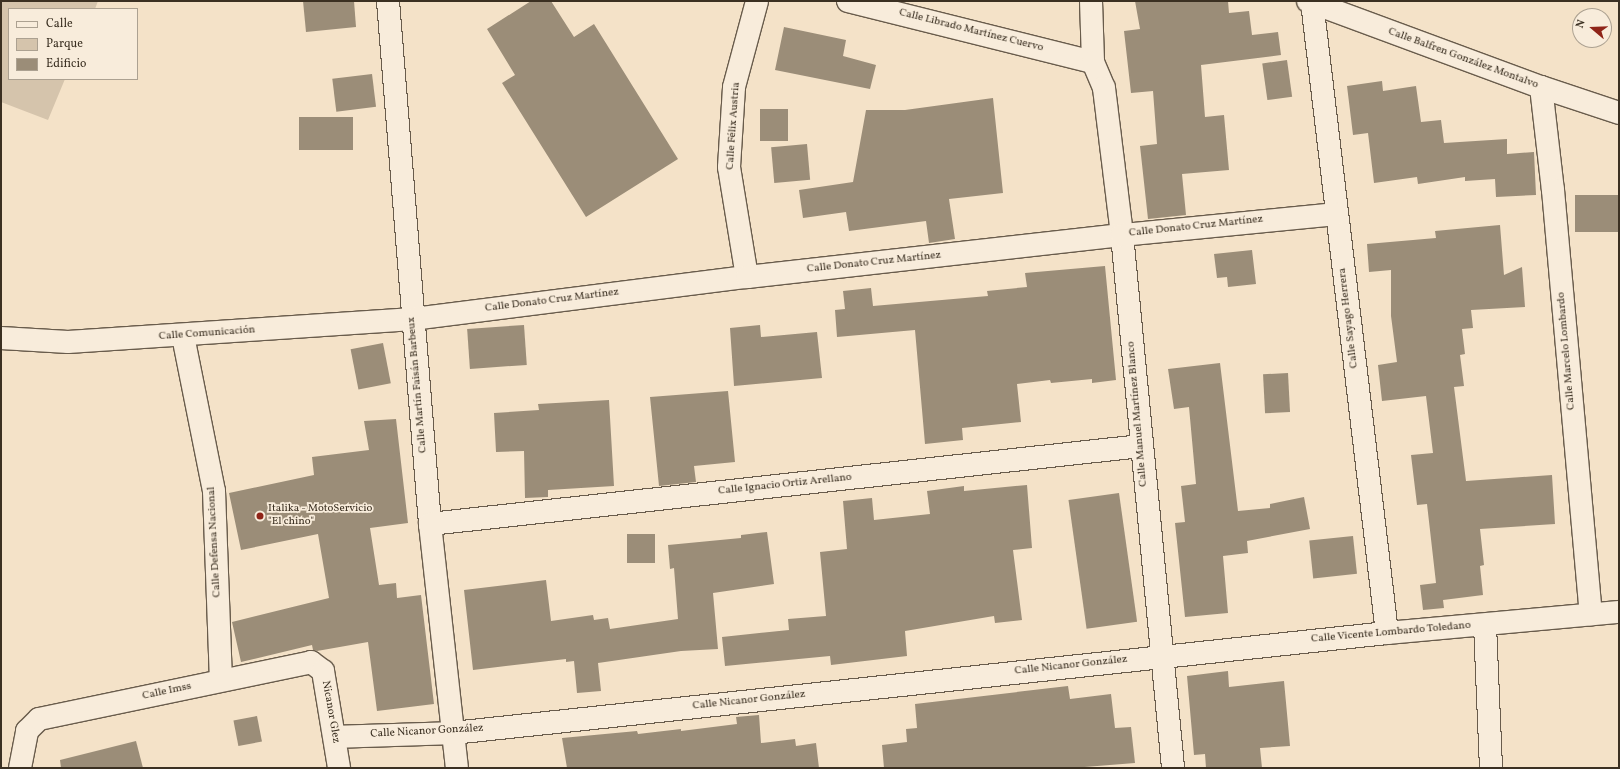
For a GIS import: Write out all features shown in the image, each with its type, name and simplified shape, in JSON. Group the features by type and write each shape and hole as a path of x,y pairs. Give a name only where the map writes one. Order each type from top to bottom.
{"street":[{"name":"Calle Martín Faisán Barbeux","path":"388,1 412,319 430,524 457,768"},
{"name":"Calle Félix Austria","path":"748,277 729,167 734,87 757,1"},
{"name":"Calle Librado Martínez Cuervo","path":"848,1 1093,62"},
{"path":"1091,1 1093,62"},
{"name":"Calle Balfren González Montalvo","path":"1310,2 1541,88 1619,113"},
{"name":"Calle Sayago Herrera","path":"1310,2 1387,633"},
{"name":"Calle Manuel Martínez Blanco","path":"1093,62 1104,88 1122,235 1173,768"},
{"name":"Calle Marcelo Lombardo","path":"1541,88 1553,190 1591,614"},
{"name":"Calle Donato Cruz Martínez","path":"412,319 748,277 1122,235 1336,214"},
{"name":"Calle Comunicación","path":"1,338 68,342 182,336 412,319"},
{"name":"Calle Defensa Nacional","path":"182,336 214,491 221,680"},
{"name":"Calle Ignacio Ortiz Arellano","path":"430,524 1141,446"},
{"name":"Calle Vicente Lombardo Toledano","path":"1163,656 1387,633 1619,612"},
{"path":"1485,625 1491,768"},
{"name":"Calle Nicanor González","path":"335,737 453,733 1163,656"},
{"name":"Calle Imss","path":"20,768 27,731 39,719 311,662"},
{"name":"Nicanor Glez","path":"311,662 323,671 339,768"}],"green space":[{"path":"1,1 98,1 95,8 8,8 8,80 65,80 48,120 1,102"}],"building":[{"path":"303,1 354,1 356,27 306,32"},
{"path":"531,1 551,1 574,37 594,24 678,159 586,217 502,83 515,75 487,29"},
{"path":"1135,1 1228,1 1229,13 1249,11 1252,35 1278,32 1281,55 1201,65 1205,117 1224,115 1229,170 1182,174 1186,215 1148,219 1140,146 1157,144 1153,91 1131,93 1124,31 1140,29"},
{"path":"784,27 846,40 843,56 876,65 870,89 775,70"},
{"path":"1287,60 1292,97 1267,100 1262,63"},
{"path":"372,74 376,107 336,112 332,79"},
{"path":"1382,81 1383,91 1416,86 1421,122 1441,120 1444,143 1507,139 1507,154 1534,152 1536,195 1496,197 1495,179 1465,181 1465,177 1418,184 1417,177 1374,183 1368,133 1353,135 1347,86"},
{"path":"993,98 1003,193 949,199 955,239 929,243 926,221 849,231 846,212 803,218 799,190 853,182 866,110 905,110"},
{"path":"760,109 788,109 788,141 760,141"},
{"path":"299,117 353,117 353,150 299,150"},
{"path":"807,144 810,180 774,183 771,147"},
{"path":"1575,195 1619,195 1619,232 1575,232"},
{"path":"1500,225 1504,275 1522,267 1525,307 1471,310 1473,328 1462,329 1465,354 1460,355 1464,386 1454,387 1466,481 1552,475 1555,524 1480,529 1484,565 1480,566 1483,595 1443,600 1444,608 1423,610 1420,585 1436,583 1427,504 1417,505 1411,455 1433,453 1426,396 1382,401 1378,365 1397,362 1391,316 1391,270 1369,272 1367,244 1436,238 1435,231"},
{"path":"1252,250 1256,284 1228,287 1227,277 1217,278 1214,254"},
{"path":"1105,266 1116,380 1092,383 1092,379 1051,383 1050,380 1017,384 1021,422 962,428 963,440 925,444 915,330 837,337 835,310 845,309 843,291 871,288 873,306 988,296 987,291 1027,287 1025,273"},
{"path":"524,325 527,365 470,369 467,329"},
{"path":"760,325 761,337 817,332 822,378 734,386 730,328"},
{"path":"383,343 391,383 358,390 351,349"},
{"path":"1220,363 1238,511 1270,508 1270,504 1304,497 1310,529 1247,541 1248,553 1223,556 1228,613 1185,617 1175,523 1185,522 1181,486 1196,484 1189,407 1174,409 1168,369"},
{"path":"1288,373 1290,412 1265,413 1263,374"},
{"path":"728,391 735,462 694,466 696,482 659,486 650,397"},
{"path":"609,400 614,486 548,490 548,497 525,498 524,451 496,452 494,413 539,410 538,404"},
{"path":"396,419 408,523 370,528 379,585 396,583 397,598 421,595 434,704 377,711 368,642 317,651 313,650 312,645 241,662 232,622 329,598 318,534 241,550 229,493 314,475 312,457 369,450 364,421"},
{"path":"1027,485 1032,548 1013,550 1022,620 995,623 994,616 905,631 907,656 831,665 830,656 725,666 722,637 789,630 788,619 826,616 820,552 847,549 843,501 872,498 874,520 930,514 927,491 964,486 964,491"},
{"path":"1119,493 1137,622 1087,629 1068,500"},
{"path":"767,532 774,584 713,593 718,649 681,651 598,663 601,691 577,693 574,661 566,662 566,659 473,670 464,590 546,580 551,621 593,615 594,620 608,618 610,629 678,619 674,568 670,569 668,545 741,538 741,535"},
{"path":"627,534 655,534 655,563 627,563"},
{"path":"1353,536 1357,574 1313,578 1309,541"},
{"path":"1228,671 1229,687 1284,681 1290,746 1260,748 1262,768 1206,768 1205,754 1194,755 1187,676"},
{"path":"1068,686 1070,699 1111,694 1115,728 1131,727 1135,763 1072,768 884,768 882,745 907,742 906,729 917,728 915,704"},
{"path":"759,715 761,743 795,739 796,746 816,743 819,768 567,768 562,738 637,731 638,734 681,729 681,731 737,724 736,717"},
{"path":"257,716 262,742 238,746 233,721"},
{"path":"136,741 143,768 61,768 60,760"}],"place":[{"name":"Italika - MotoServicio \"El chino\"","path":"260,516"}]}
